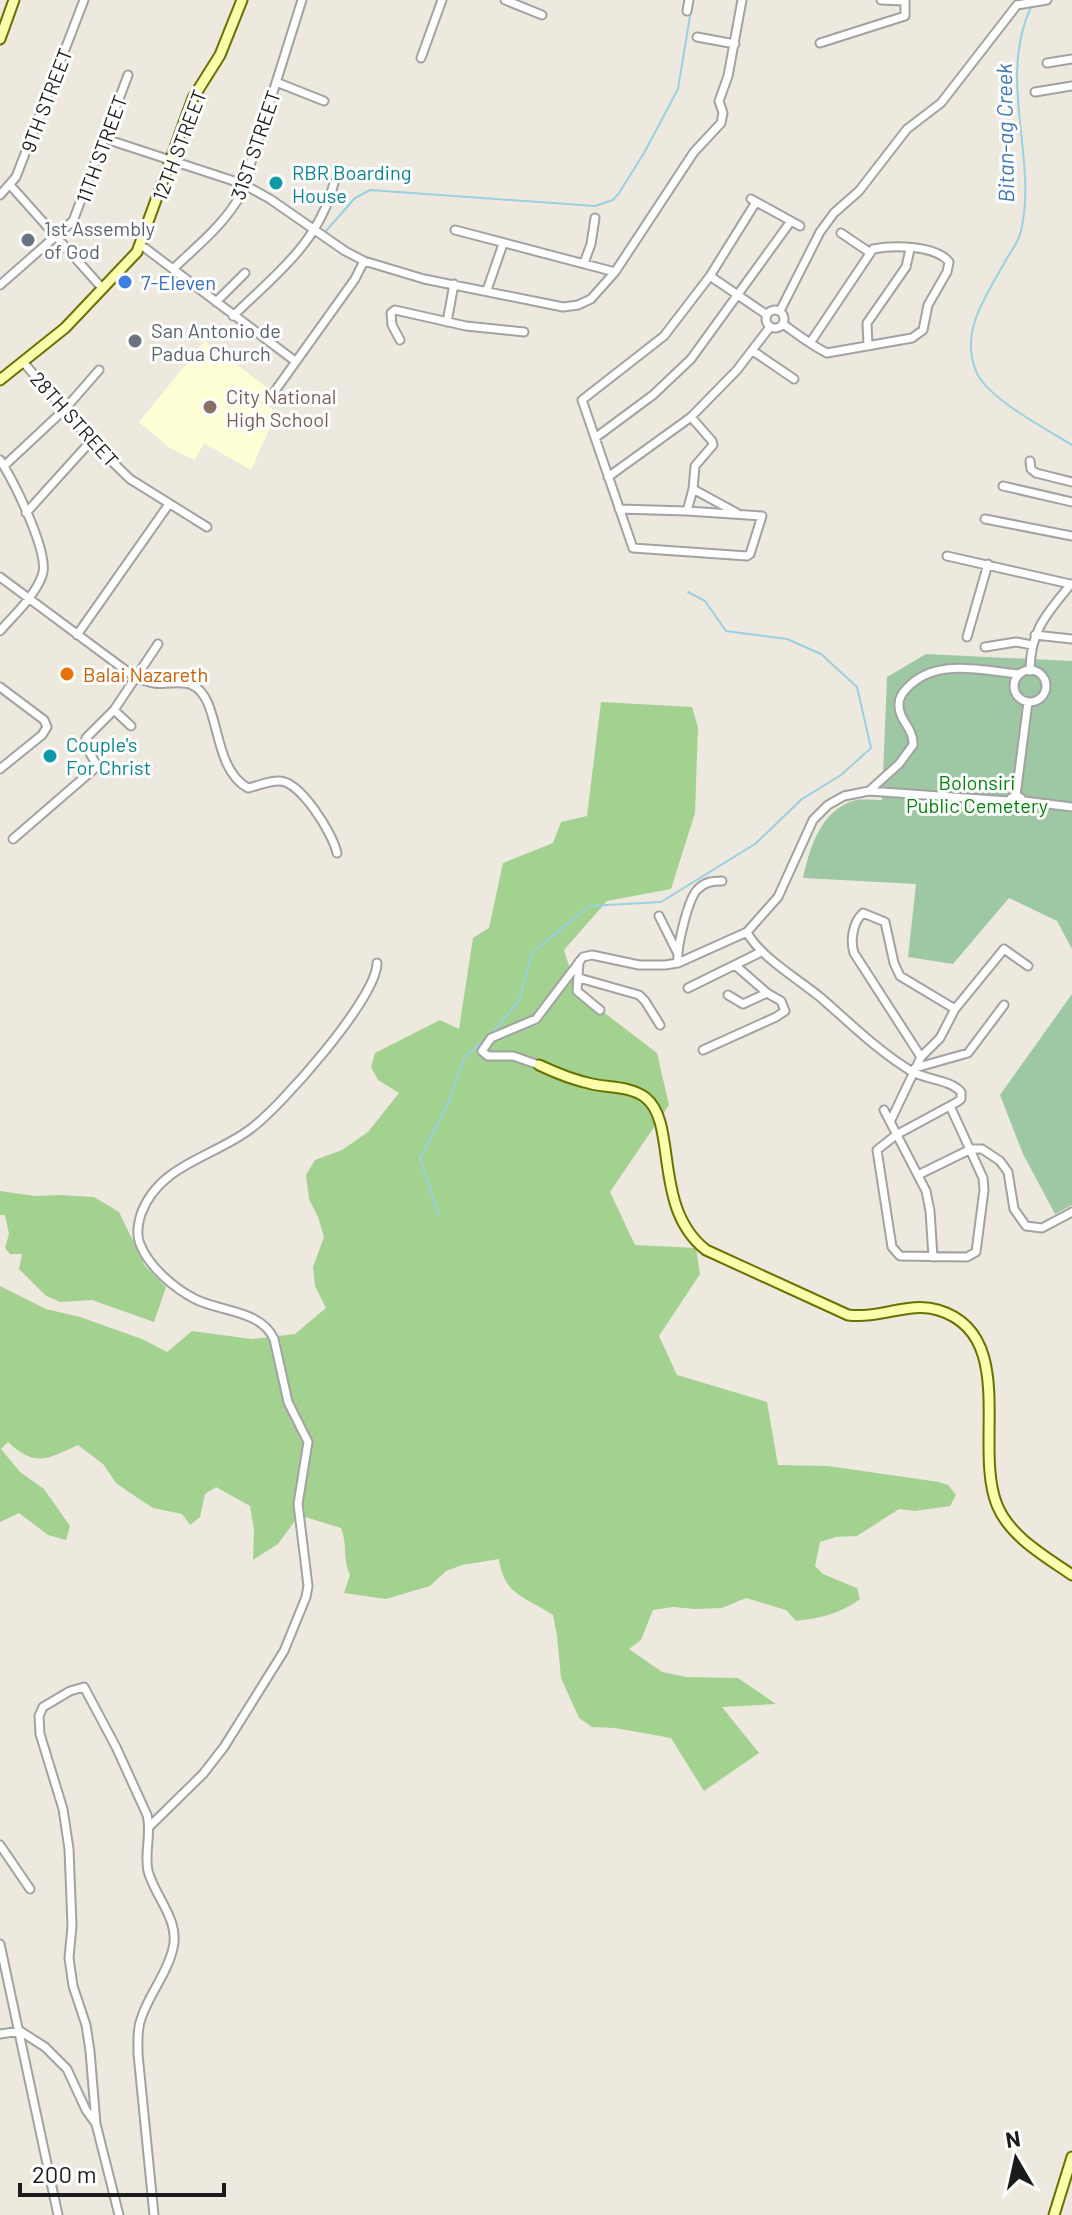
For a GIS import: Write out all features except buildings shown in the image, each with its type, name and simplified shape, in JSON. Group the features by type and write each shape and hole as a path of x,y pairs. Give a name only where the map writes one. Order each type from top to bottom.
{"street":[{"path":"0,39 14,0"},
{"name":"9TH STREET","path":"0,195 11,186 21,167 84,0"},
{"name":"12TH STREET","path":"0,380 65,328 141,245 193,98 220,55 242,0"},
{"name":"31ST STREET","path":"173,269 234,207 302,0"},
{"path":"421,58 442,0"},
{"path":"505,0 542,15"},
{"path":"687,11 689,0"},
{"path":"106,139 243,184 364,261 424,279 553,306 578,305 591,299 615,272 694,152 721,123 723,113 719,101 735,44 742,0"},
{"path":"820,43 899,19 906,13 907,1 881,0"},
{"path":"780,311 820,232 834,213 859,191 907,129 941,103 1018,3 1047,0"},
{"path":"697,37 735,44"},
{"path":"1047,63 1072,59"},
{"name":"11TH STREET","path":"0,285 73,221 128,75"},
{"path":"276,82 324,101"},
{"path":"1035,92 1072,86"},
{"path":"233,316 315,231 334,183"},
{"path":"11,186 102,288"},
{"path":"619,509 762,516 750,554 635,549 631,545 582,403 583,398 632,364 664,336 710,276 754,201 800,226"},
{"path":"584,263 595,218"},
{"path":"595,438 653,395 678,372 740,294 791,221"},
{"path":"455,230 615,272"},
{"path":"841,233 869,252"},
{"path":"487,290 503,244"},
{"path":"141,245 295,361"},
{"path":"783,324 810,343 827,353 912,338 923,330 928,305 947,272 949,262 929,249 877,248 869,252 810,343"},
{"path":"868,346 867,323 906,267 910,249"},
{"path":"272,395 355,279 364,261"},
{"path":"216,302 245,273"},
{"path":"710,276 767,315"},
{"path":"447,322 454,284"},
{"path":"400,340 391,322 391,313 395,310 499,331 524,332"},
{"path":"774,310 780,311 784,316 783,324 777,328 770,327 766,321 767,315 774,310"},
{"path":"608,477 691,417 753,351 770,327"},
{"path":"753,351 794,379"},
{"name":"28TH STREET","path":"24,363 91,441 130,479 207,527"},
{"path":"0,631 42,577 45,566 26,513 2,468 65,409 99,370"},
{"path":"687,511 695,466 713,445 691,417"},
{"path":"26,513 91,441"},
{"path":"1030,461 1034,472 1072,482"},
{"path":"1003,486 1072,502"},
{"path":"693,489 740,515"},
{"path":"77,635 169,504"},
{"path":"985,519 1072,536"},
{"path":"947,556 1071,583 1049,610 1035,635 1030,671"},
{"path":"967,637 988,564"},
{"path":"0,577 136,678 157,684 192,685 200,691 210,710 222,757 240,783 248,788 279,781 292,786 305,797 331,835 337,853"},
{"path":"1035,635 1072,639"},
{"path":"985,647 1016,642 1032,645"},
{"path":"13,839 94,769 96,764 85,744 86,738 114,710 158,644"},
{"path":"869,791 899,764 913,745 911,729 899,710 898,702 912,682 925,673 950,668 1020,674 1030,671 1041,675 1046,687 1040,698 1028,702 1020,698 1015,691 1015,682 1020,674"},
{"path":"0,687 44,720 47,727 42,735 0,769"},
{"path":"1028,702 1016,795 1009,801 869,791 855,792 836,800 813,820 778,897 747,932 678,963 650,967 592,955 579,960 536,1019 491,1038 482,1051 488,1056 513,1056 571,1079 634,1091 649,1100 660,1126 678,1214 690,1235 706,1250 848,1315 873,1317 907,1308 925,1307 949,1313 964,1323 973,1333 985,1360 990,1463 998,1508 1017,1534 1072,1575"},
{"path":"114,710 131,726"},
{"path":"0,756 8,763"},
{"path":"1016,795 1024,801 1072,807"},
{"path":"1009,801 1016,810 1023,806 1024,801"},
{"path":"678,963 677,952 694,892 709,882 722,881"},
{"path":"921,1057 854,953 852,938 859,916 870,914 885,922 900,976 955,1009"},
{"path":"659,916 677,952"},
{"path":"747,932 761,952 878,1048 914,1070 959,1088 961,1099 881,1144 876,1154 892,1247 900,1256 967,1257 976,1252 984,1190 980,1168 950,1106"},
{"path":"890,1122 921,1057 940,1038 955,1009 1004,949 1028,966"},
{"path":"688,988 761,952"},
{"path":"579,960 577,991 600,1010"},
{"path":"150,1826 215,1760 294,1631 308,1586 298,1504 308,1442 288,1402 270,1331 246,1316 196,1300 168,1281 141,1247 138,1224 147,1202 165,1178 260,1122 350,1018 371,987 377,973 377,963"},
{"path":"703,1050 785,1011 783,1003 735,965"},
{"path":"579,978 639,995 660,1025"},
{"path":"728,995 743,1004 767,993"},
{"path":"914,1070 968,1053 1004,1005"},
{"path":"884,1110 918,1175 929,1204 933,1257"},
{"path":"918,1175 971,1149 982,1149 1005,1166 1010,1177 1014,1209 1026,1226 1042,1228 1072,1212"},
{"path":"119,2215 96,2124 86,2025 73,1986 69,1958 72,1926 69,1849 59,1794 40,1734 39,1716 43,1707 70,1691 84,1687 116,1747 150,1826 148,1870 170,1919 174,1941 138,2031 154,2215"},
{"path":"0,1845 30,1889"},
{"path":"0,1944 58,2215"},
{"path":"0,2034 20,2031 45,2047 67,2069 96,2124"},
{"path":"1054,2215 1072,2157"}],"shaded area":[{"name":"City National High School","path":"205,341 269,389 260,403 277,411 251,470 204,443 195,460 170,448 139,422"}],"green space":[{"name":"Bolonsiri Public Cemetery","path":"926,654 1072,661 1072,949 1057,921 1009,898 953,964 908,957 916,884 803,878 819,831 834,812 856,800 882,800 887,677"},
{"path":"601,702 692,707 698,727 695,813 671,889 607,901 564,950 577,992 657,1053 669,1105 610,1192 635,1245 696,1248 700,1274 659,1336 677,1375 767,1402 778,1465 828,1466 939,1482 948,1485 956,1495 950,1506 915,1511 899,1509 857,1536 820,1542 815,1566 823,1574 857,1588 860,1599 837,1612 796,1621 786,1610 746,1598 722,1608 673,1607 653,1610 641,1640 629,1649 662,1672 686,1677 738,1678 776,1704 722,1707 759,1753 704,1791 671,1738 592,1727 579,1718 561,1678 553,1615 511,1588 499,1559 462,1565 446,1571 430,1586 386,1599 344,1593 350,1575 341,1528 305,1517 297,1518 278,1544 253,1560 254,1530 250,1506 216,1487 205,1494 200,1517 190,1525 182,1514 153,1508 116,1483 103,1464 78,1445 42,1458 26,1455 8,1442 1,1449 20,1472 44,1489 70,1526 66,1540 48,1535 19,1513 0,1522 0,1286 46,1309 80,1317 142,1339 167,1352 192,1331 252,1339 295,1334 326,1308 315,1286 313,1267 324,1237 309,1199 306,1175 315,1160 342,1150 368,1132 399,1093 378,1080 371,1067 375,1053 440,1020 459,1029 473,938 489,928 503,863 553,843 561,822 587,816"},
{"path":"1072,994 1072,1205 1055,1214 1023,1154 1000,1095"},
{"path":"0,1191 35,1196 94,1197 119,1212 145,1266 166,1287 154,1322 92,1300 60,1302 45,1295 19,1269 22,1254 10,1254 5,1248 9,1234 5,1215 0,1215"}],"waterway":[{"name":"Bitan-ag Creek","path":"1031,7 1017,63 1025,175 1021,231 978,313 971,341 972,356 976,371 992,392 1072,445"},
{"path":"326,231 355,198 370,190 595,206 613,200 644,153 678,89 691,10"},
{"path":"491,1034 519,1001 532,953 589,906 661,902 755,844 802,799 841,775 871,748 857,687 821,654 787,639 726,631 705,601 688,592"},
{"path":"439,1216 420,1158 449,1101 465,1056 486,1039"}],"place":[{"name":"RBR Boarding House","path":"276,183"},
{"name":"1st Assembly of God","path":"28,240"},
{"name":"7-Eleven","path":"125,282"},
{"name":"San Antonio de Padua Church","path":"135,341"},
{"name":"City National High School","path":"210,407"},
{"name":"Balai Nazareth","path":"67,674"},
{"name":"Couple's For Christ","path":"50,756"}]}
